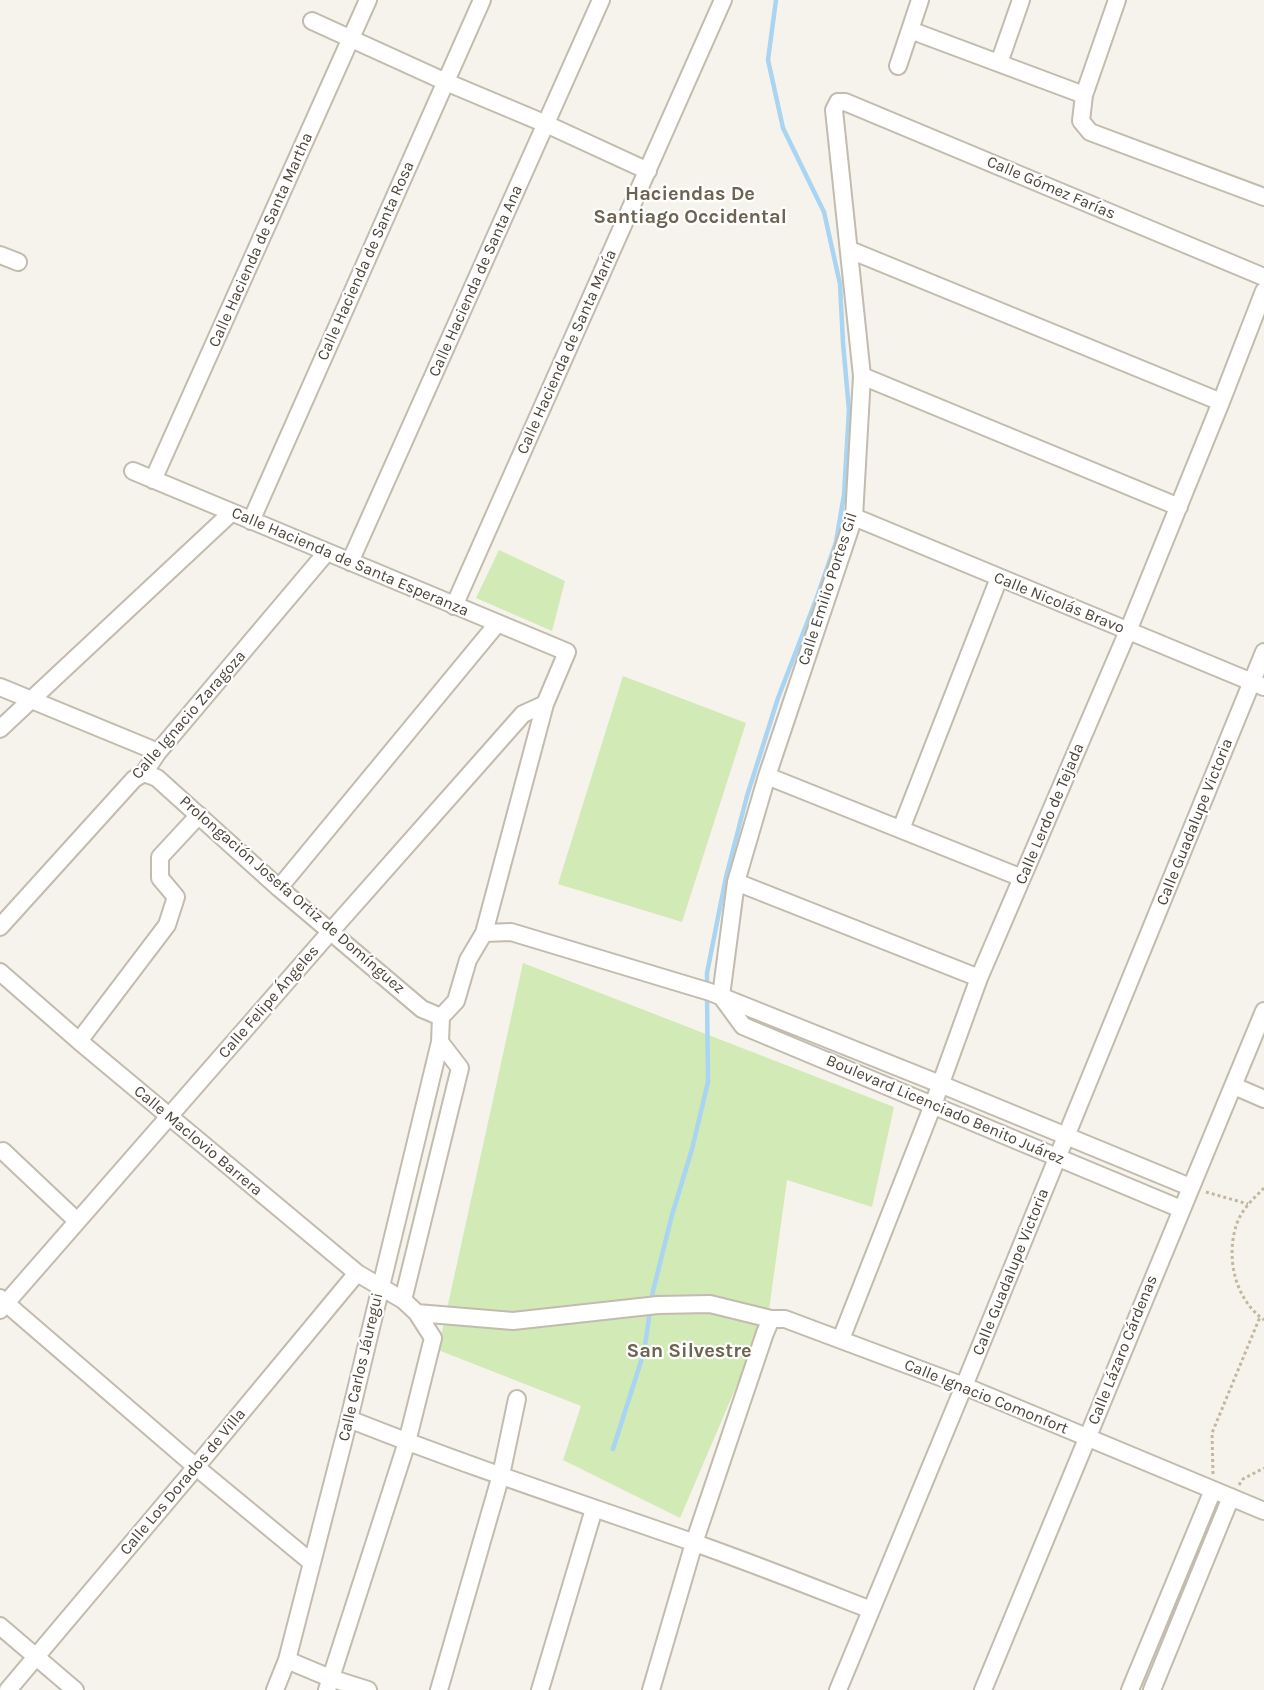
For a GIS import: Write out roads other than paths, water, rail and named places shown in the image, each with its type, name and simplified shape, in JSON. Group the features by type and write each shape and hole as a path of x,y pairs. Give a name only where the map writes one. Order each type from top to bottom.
{"street":[{"name":"Calle Hacienda de Santa Martha","path":"153,480 368,0"},
{"name":"Calle Hacienda de Santa Rosa","path":"251,521 482,0"},
{"name":"Calle Hacienda de Santa Ana","path":"350,562 601,0"},
{"name":"Calle Hacienda de Santa María","path":"454,606 723,0"},
{"path":"898,66 920,0"},
{"path":"999,63 1021,0"},
{"path":"1117,0 1084,95 1081,121 1090,132 1264,197"},
{"path":"312,21 648,171"},
{"path":"910,30 1084,95"},
{"name":"Calle Emilio Portes Gil","path":"715,994 736,882 767,776 854,517 862,376 834,110 838,102"},
{"name":"Calle Gómez Farías","path":"838,102 844,102 1264,277"},
{"path":"850,250 1221,402"},
{"path":"0,255 18,262"},
{"name":"Calle Lerdo de Tejada","path":"841,1339 933,1105 979,978 1128,631 1264,291"},
{"path":"862,376 1179,507"},
{"name":"Calle Hacienda de Santa Esperanza","path":"133,471 567,652 545,704"},
{"path":"0,729 231,513"},
{"name":"Calle Nicolás Bravo","path":"854,517 1258,685"},
{"name":"Calle Ignacio Zaragoza","path":"1,925 134,779 144,773 158,752 326,553"},
{"path":"901,829 999,578"},
{"path":"279,888 497,624"},
{"name":"Calle Guadalupe Victoria","path":"838,1690 1058,1157 1258,685 1264,652"},
{"path":"0,687 158,752"},
{"path":"441,1017 456,1001 468,960 484,933 545,704"},
{"name":"Calle Felipe Ángeles","path":"2,1304 523,714 545,704"},
{"name":"Prolongación Josefa Ortiz de Domínguez","path":"144,773 157,778 279,888 422,1009 441,1017"},
{"path":"767,776 1022,878"},
{"path":"79,1041 167,925 176,897 160,878 160,857 199,815"},
{"path":"736,882 979,978"},
{"path":"484,933 511,932 715,994"},
{"name":"Calle Maclovio Barrera","path":"0,972 79,1041 357,1273 404,1300 417,1313 433,1338 407,1442 328,1684"},
{"name":"Boulevard Licenciado Benito Juárez","path":"715,994 1190,1186"},
{"name":"Boulevard Licenciado Benito Juárez","path":"715,994 743,1026 1181,1209"},
{"name":"Calle Lázaro Cárdenas","path":"983,1690 1264,1011"},
{"name":"Calle Carlos Jáuregui","path":"275,1690 287,1660 349,1419 440,1042 441,1017"},
{"name":"Calle Carlos Jáuregui","path":"404,1300 460,1068 440,1042"},
{"path":"1234,1086 1264,1099"},
{"path":"3,1151 77,1221"},
{"name":"Calle Los Dorados de Villa","path":"8,1690 357,1273"},
{"path":"2,1304 311,1562"},
{"name":"Calle Ignacio Comonfort","path":"417,1313 513,1321 658,1305 710,1304 771,1319 785,1319 964,1386 1264,1511"},
{"path":"651,1690 694,1543 771,1319"},
{"path":"439,1690 501,1475 517,1399"},
{"path":"349,1419 407,1442 694,1543 872,1610"},
{"path":"1130,1690 1213,1490"},
{"path":"1152,1690 1231,1497"},
{"path":"540,1690 594,1509"},
{"path":"0,1626 75,1690"},
{"path":"287,1660 328,1684 368,1690"}],"waterway":[{"path":"707,986 707,973 726,877 747,796 778,698 836,542 844,495 849,410 840,284 824,212 783,128 768,60 776,0"},
{"path":"613,1449 644,1352 653,1291 708,1082 707,995"}],"district":[{"name":"Haciendas De Santiago Occidental","path":"690,206"},
{"name":"San Silvestre","path":"689,1351"}]}
